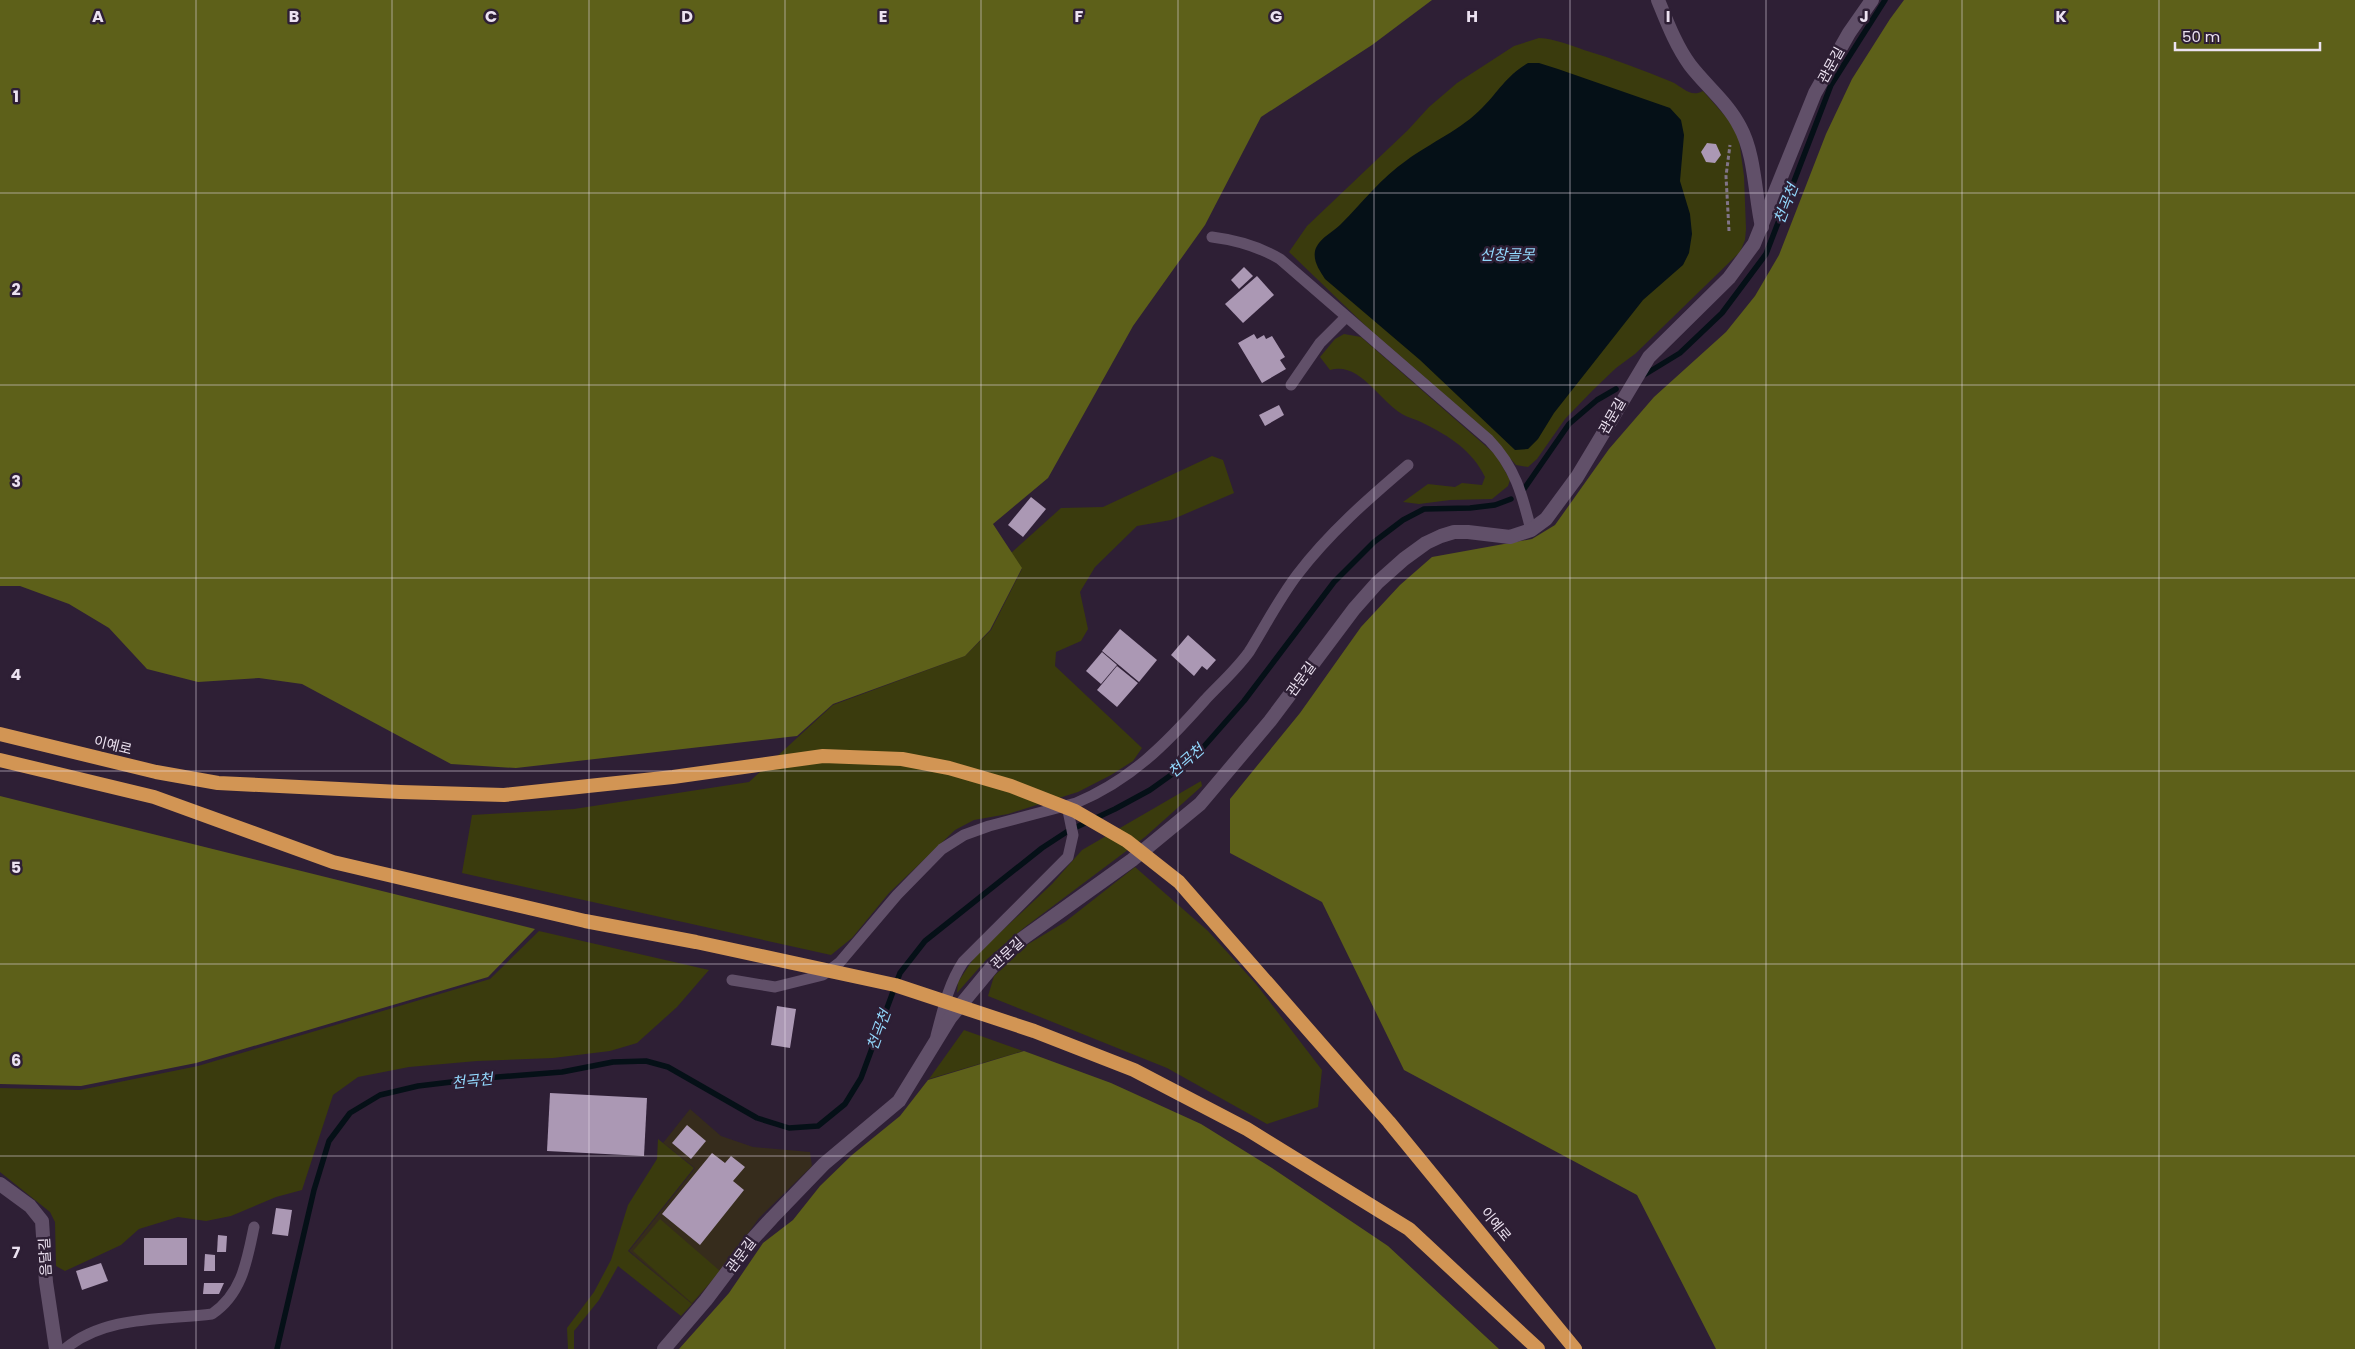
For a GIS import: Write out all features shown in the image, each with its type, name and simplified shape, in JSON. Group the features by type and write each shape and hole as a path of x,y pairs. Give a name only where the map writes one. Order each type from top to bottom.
{"highway":[{"name":"이예로","path":"0,734 156,772 218,784 504,795 673,777 823,756 902,760 949,768 1002,783 1075,811 1127,842 1179,882 1389,1122 1575,1349"},
{"path":"0,760 154,797 333,862 585,921 696,942 895,986 1034,1031 1134,1070 1238,1124 1409,1230 1538,1349"}],"street":[{"path":"1658,0 1678,46 1690,64 1726,106 1741,127 1749,150 1762,227"},
{"name":"관문길","path":"664,1349 706,1300 749,1243 772,1218 824,1164 899,1101 935,1040 977,983 1004,954 1019,941 1132,860 1200,804 1270,721 1354,609 1377,582 1426,543 1454,532 1510,536 1531,530 1546,519 1563,497 1649,357 1729,278 1754,244 1815,93 1849,33 1872,0"},
{"name":"음달길","path":"0,1184 30,1206 42,1221 46,1282 56,1349"}],"lane":[{"path":"1212,237 1231,239 1266,251 1301,275 1500,452 1514,474 1531,530"},
{"path":"1291,385 1320,344 1346,317"},
{"path":"732,980 775,987 822,975 840,962 897,895 942,849 964,835 1089,798 1147,760 1164,746 1237,667 1276,605 1320,548 1364,502 1408,465"},
{"path":"935,1040 947,994 962,962 1068,857 1072,830 1066,806"},
{"path":"65,1349 81,1337 120,1324 212,1314 225,1305 236,1290 244,1270 254,1227"}],"path":[{"path":"1730,231 1726,162 1730,144 1741,127"}],"shaded area":[{"path":"0,0 1432,0 1372,45 1261,117 1205,225 1133,326 1048,478 993,524 1022,568 990,630 965,656 833,704 797,736 516,768 451,764 302,684 259,678 198,682 147,669 109,628 69,604 20,586 0,586"},
{"path":"1904,0 2355,0 2355,1349 1716,1349 1637,1195 1404,1070 1322,902 1230,853 1230,799 1300,713 1361,627 1400,585 1432,557 1532,539 1555,525 1609,449 1654,397 1726,332 1755,296 1779,255 1826,134 1852,79"},
{"name":"선창골못","path":"1539,38 1562,42 1628,65 1672,82 1690,93 1703,91 1733,125 1739,140 1744,176 1746,229 1745,240 1740,252 1635,354 1616,368 1593,390 1565,419 1537,459 1528,467 1516,465 1485,430 1369,329 1289,252 1307,226 1408,130 1429,107 1457,83 1514,46"},
{"path":"1344,334 1361,337 1496,455 1510,480 1508,486 1492,499 1450,500 1419,504 1403,502 1428,484 1455,487 1462,483 1482,485 1485,477 1480,467 1467,451 1451,439 1393,408 1359,376 1350,371 1330,370 1320,357 1335,339"},
{"path":"1212,456 1223,460 1234,493 1171,520 1137,526 1095,567 1080,592 1088,629 1081,641 1056,652 1055,666 1142,748 1133,761 1078,792 1008,814 974,820 955,830 889,893 852,938 831,955 462,873 472,815 574,809 749,782 833,705 965,656 991,630 1022,569 1011,553 1061,508 1103,507"},
{"path":"1201,781 1202,786 1145,837 1025,927 986,960 957,993 958,982 976,955 1052,884 1082,850"},
{"path":"0,796 535,929 488,977 196,1063 81,1086 0,1084"},
{"path":"1135,867 1208,931 1256,984 1322,1070 1318,1107 1267,1124 1167,1068 988,996 994,976 1025,946 1065,922"},
{"path":"539,931 709,970 677,1007 637,1043 610,1051 553,1058 477,1061 409,1067 358,1077 333,1095 302,1190 276,1197 231,1216 206,1221 178,1217 139,1229 121,1245 65,1271 56,1266 55,1222 50,1212 0,1172 0,1088 80,1090 198,1066 490,979"},
{"path":"964,1030 1023,1051 929,1079"},
{"path":"1024,1051 1111,1083 1201,1124 1272,1168 1388,1246 1499,1349 679,1349 729,1293 763,1243 793,1220 820,1186 852,1155 900,1116 928,1080"},
{"path":"690,1109 721,1136 753,1147 810,1152 812,1166 759,1218 722,1270 692,1304 629,1251 695,1168 663,1143"},
{"path":"658,1139 694,1168 628,1251 692,1304 681,1316 618,1266 599,1300 574,1331 574,1349 568,1349 567,1328 594,1292 611,1260 628,1205 657,1159"},
{"path":"660,1219 720,1271 692,1303 633,1251"}],"water":[{"name":"선창골못","path":"1528,63 1539,63 1558,69 1670,108 1681,120 1684,135 1680,181 1690,214 1692,234 1689,253 1683,265 1643,300 1554,413 1538,439 1528,449 1515,450 1420,360 1325,279 1317,266 1315,251 1322,239 1341,224 1389,174 1474,116 1508,79"}],"building":[{"path":"1707,143 1716,144 1721,155 1715,163 1706,162 1701,152"},
{"path":"1244,267 1253,276 1239,289 1231,280"},
{"path":"1257,276 1274,295 1243,323 1225,304"},
{"path":"1254,334 1257,339 1264,335 1266,339 1272,336 1285,357 1280,360 1286,369 1262,383 1238,343"},
{"path":"1279,405 1284,415 1265,426 1259,415"},
{"path":"1031,497 1046,509 1023,537 1008,525"},
{"path":"1120,629 1157,660 1139,682 1102,651"},
{"path":"1188,635 1216,660 1207,670 1202,666 1194,676 1171,655"},
{"path":"1102,652 1117,665 1101,684 1086,671"},
{"path":"1117,666 1138,683 1117,707 1097,690"},
{"path":"777,1006 796,1009 790,1048 771,1045"},
{"path":"550,1093 647,1098 644,1156 547,1151"},
{"path":"687,1125 706,1141 691,1159 672,1143"},
{"path":"712,1153 725,1163 731,1156 745,1167 733,1181 744,1190 700,1245 662,1214"},
{"path":"276,1208 292,1210 288,1236 272,1234"},
{"path":"218,1235 227,1236 226,1252 217,1252"},
{"path":"144,1238 187,1238 187,1265 144,1265"},
{"path":"205,1254 215,1255 215,1271 204,1271"},
{"path":"101,1263 108,1281 82,1290 76,1271"},
{"path":"204,1283 224,1283 219,1294 203,1294"}],"waterway":[{"name":"천곡천","path":"1644,375 1680,353 1722,313 1766,254 1831,85 1885,0"},
{"name":"천곡천","path":"1524,489 1569,424 1597,400 1616,389"},
{"name":"천곡천","path":"277,1349 314,1190 329,1141 350,1113 380,1095 418,1086 562,1072 613,1062 646,1061 668,1067 757,1118 789,1128 818,1126 845,1104 861,1078 900,973 925,941 1042,848 1068,831 1150,790 1192,760 1244,701 1334,582 1374,542 1403,520 1424,509 1470,508 1495,505 1511,499"}]}
